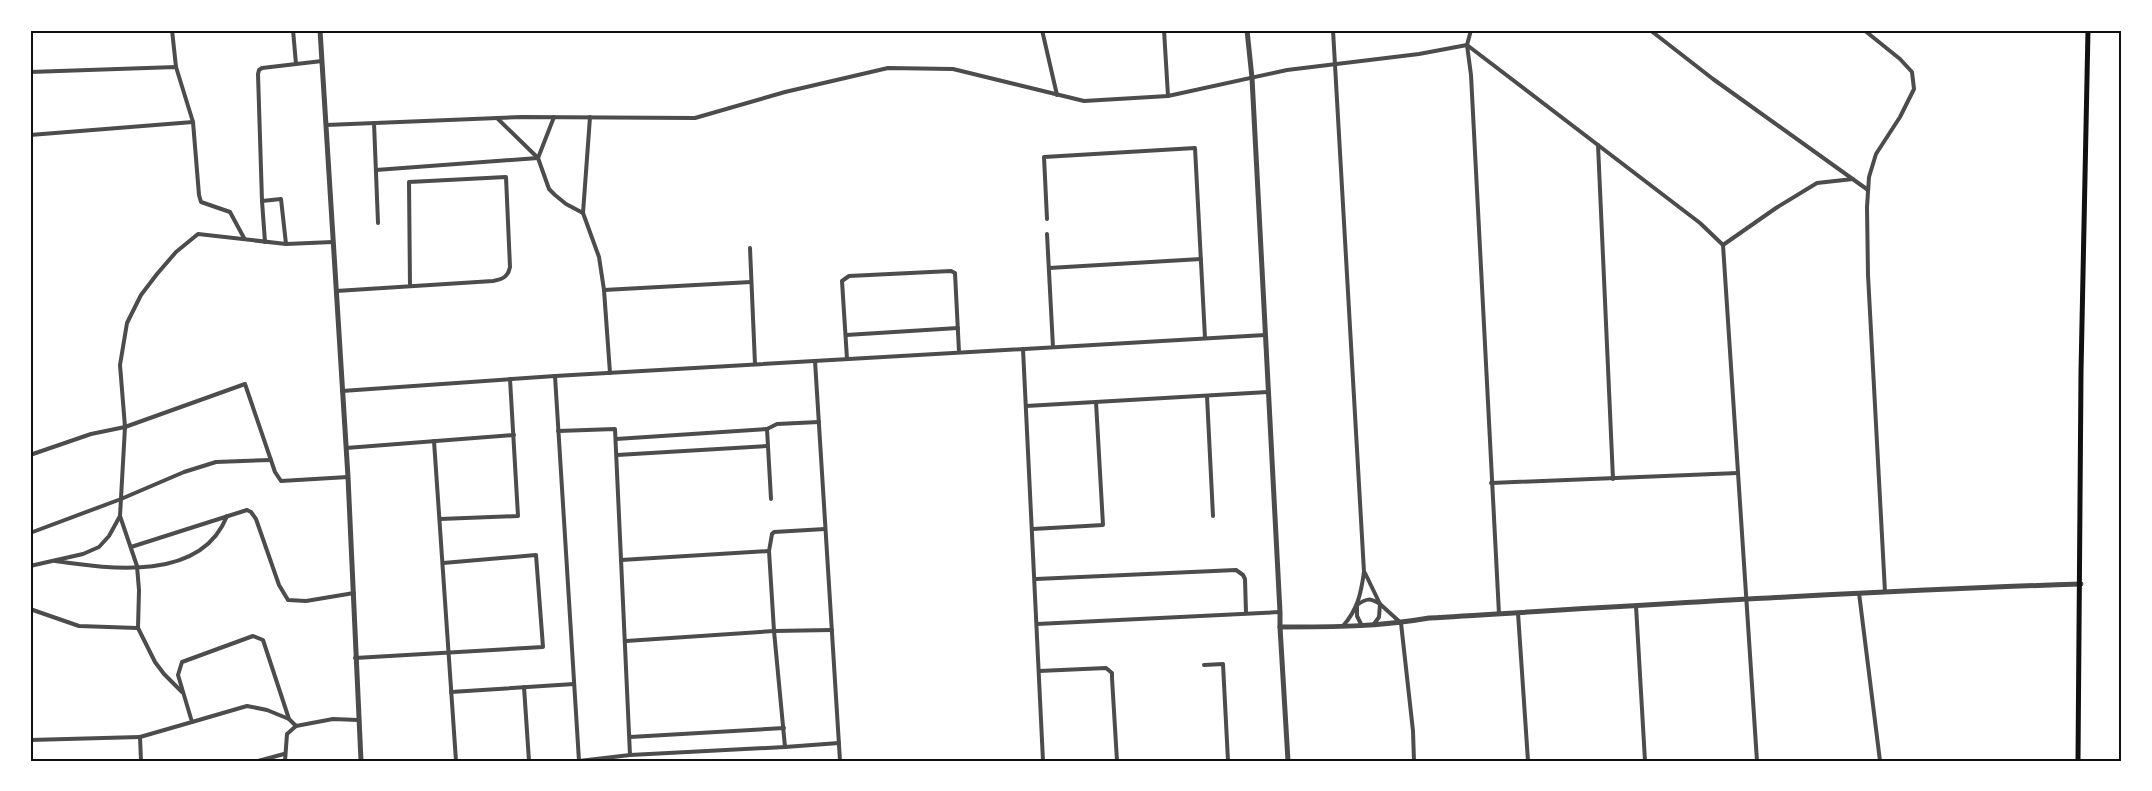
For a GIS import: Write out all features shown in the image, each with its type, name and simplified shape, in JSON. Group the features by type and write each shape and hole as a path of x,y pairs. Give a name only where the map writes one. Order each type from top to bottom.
{"main road":[{"path":"2078,761 2081,372 2088,30"}],"street":[{"path":"172,30 176,67 193,123 198,195 201,202 230,212 245,239"},
{"path":"293,30 296,64"},
{"path":"320,30 348,477 361,761"},
{"path":"1042,30 1057,95"},
{"path":"1164,30 1168,96"},
{"path":"1247,30 1252,78 1288,761"},
{"path":"1332,30 1364,572 1361,597 1352,616 1342,627"},
{"path":"1471,30 1467,45 1472,75 1499,614"},
{"path":"1650,30 1713,79 1868,190"},
{"path":"1864,30 1900,58 1912,72 1914,89 1900,117 1876,154 1869,177 1868,190 1869,286 1885,592"},
{"path":"326,125 497,118 695,118 785,92 888,68 953,69 1084,101 1168,96 1287,69 1419,54 1467,45 1700,223 1723,245 1757,761"},
{"path":"265,242 259,70 322,61"},
{"path":"30,72 176,67"},
{"path":"538,158 554,117"},
{"path":"590,117 583,213 599,258 604,290 610,373"},
{"path":"497,118 538,158 549,189 566,204 583,213"},
{"path":"30,135 193,123"},
{"path":"375,123 378,223"},
{"path":"1598,144 1613,479"},
{"path":"1047,219 1044,158 1195,147 1205,338"},
{"path":"376,170 538,158"},
{"path":"336,291 493,281 507,275 510,267 506,177 409,182 410,286"},
{"path":"1723,245 1817,183 1852,179"},
{"path":"262,201 281,199 286,244"},
{"path":"30,566 83,554 99,547 110,536 120,516 125,427 120,365 122,346 127,323 141,295 176,252 198,234 286,244 333,243"},
{"path":"1047,234 1053,347"},
{"path":"750,248 755,364"},
{"path":"1049,268 1201,259"},
{"path":"847,359 842,281 849,276 951,271 954,273 959,352"},
{"path":"604,290 751,282"},
{"path":"846,335 958,328"},
{"path":"342,392 555,376 1265,335"},
{"path":"1023,349 1036,579 1043,761"},
{"path":"815,361 840,761"},
{"path":"555,376 579,761 630,755 839,743"},
{"path":"440,519 518,516 510,379"},
{"path":"30,455 91,434 125,427 245,384 278,477 287,482 348,477"},
{"path":"1026,406 1268,393"},
{"path":"1207,396 1213,516"},
{"path":"1033,529 1103,525 1096,402"},
{"path":"616,439 767,429 777,424 819,422"},
{"path":"558,431 615,429 630,755"},
{"path":"767,429 771,499"},
{"path":"346,448 514,435"},
{"path":"434,441 456,761"},
{"path":"617,455 768,446"},
{"path":"30,533 122,499 167,478 216,462 271,460"},
{"path":"1491,483 1738,473"},
{"path":"131,547 247,510 254,515 279,585 288,600 306,601 354,593"},
{"path":"120,516 137,566 138,628 155,662 182,692"},
{"path":"49,560 111,568 172,563 195,553 214,540 222,530 227,516"},
{"path":"785,747 769,551 772,534 774,532 825,529"},
{"path":"621,560 769,551"},
{"path":"355,658 543,647 536,555 442,563"},
{"path":"1036,579 1236,570 1245,579 1246,613"},
{"path":"1364,572 1380,604 1379,617 1374,625"},
{"path":"1280,627 1362,626 1429,618 1746,599 2081,584"},
{"path":"1859,593 1880,761"},
{"path":"1357,605 1365,599 1371,599 1401,623 1413,731 1414,761"},
{"path":"1357,605 1357,616 1362,626"},
{"path":"1636,606 1645,761"},
{"path":"30,609 79,626 138,628"},
{"path":"1037,624 1280,612"},
{"path":"1518,613 1528,761"},
{"path":"626,641 774,631 832,630"},
{"path":"192,722 178,675 182,662 253,636 263,640 289,719"},
{"path":"1204,665 1223,664 1228,761"},
{"path":"1039,671 1106,668 1109,670 1112,678 1117,761"},
{"path":"451,692 574,684"},
{"path":"524,687 529,761"},
{"path":"30,740 140,737 247,706 267,710 289,719 296,726"},
{"path":"285,761 287,734 296,726 333,719 358,720"},
{"path":"630,737 784,728"},
{"path":"140,737 141,761"},
{"path":"258,761 284,754"}]}
